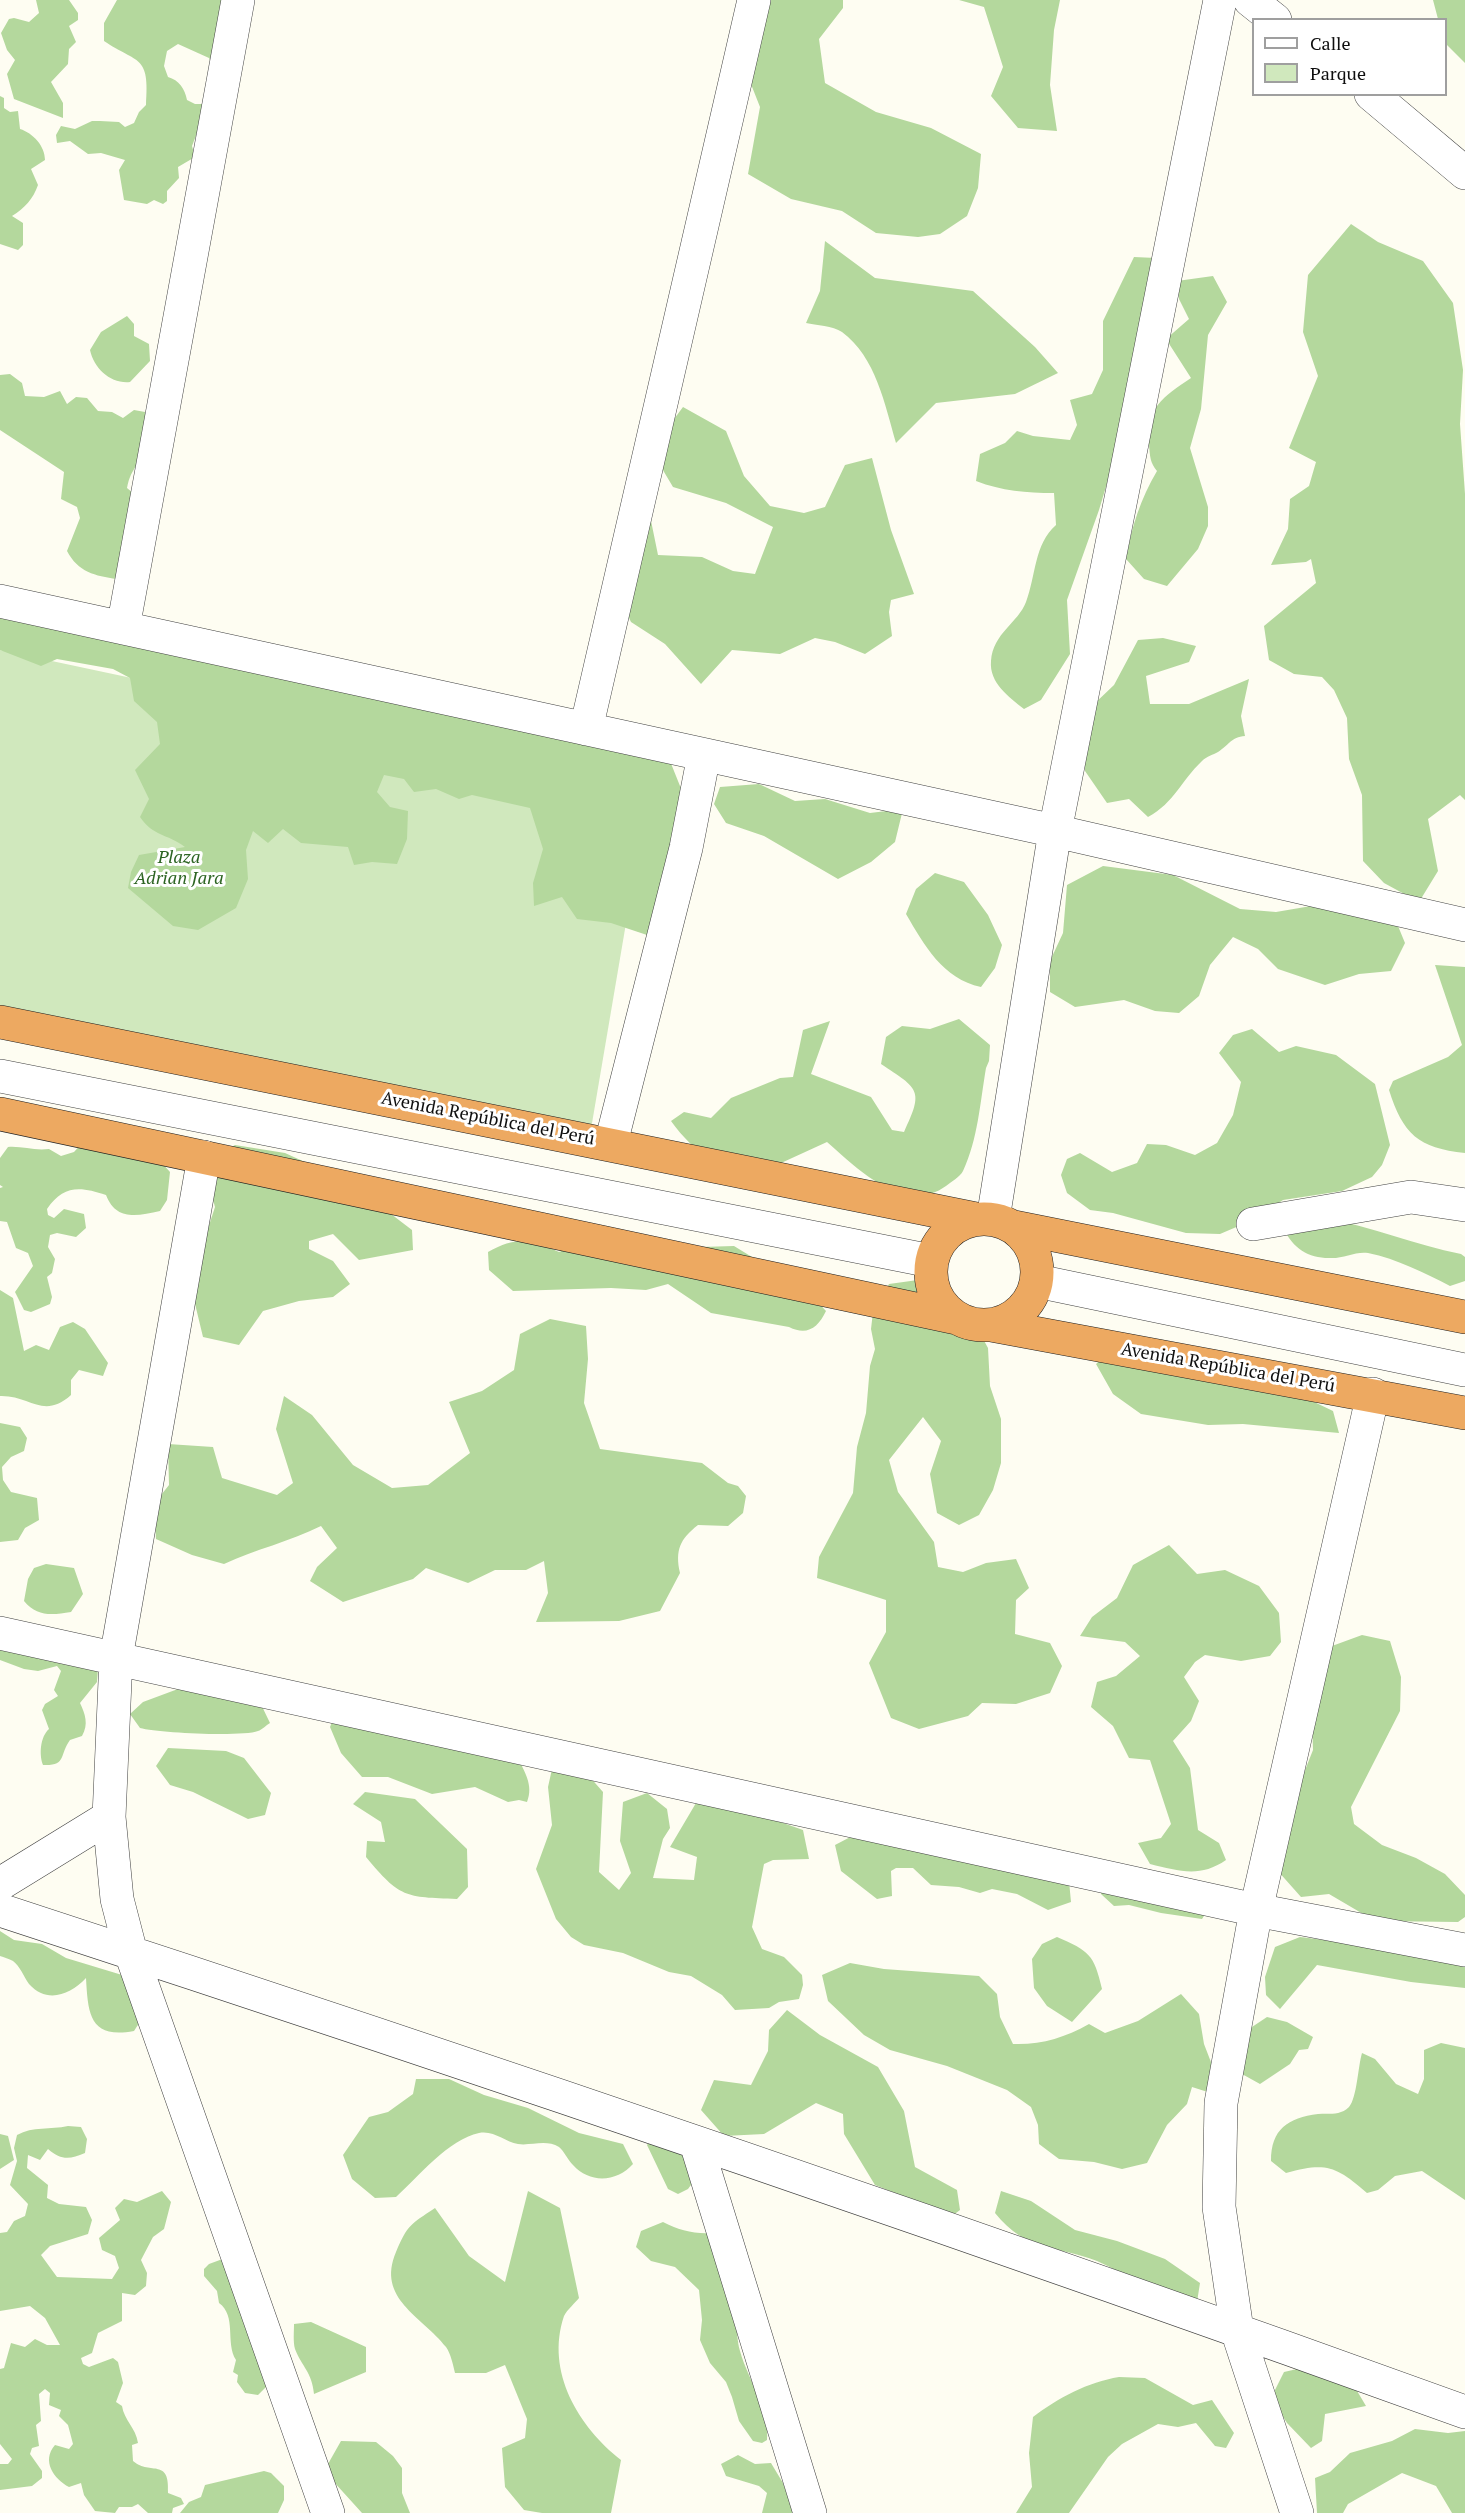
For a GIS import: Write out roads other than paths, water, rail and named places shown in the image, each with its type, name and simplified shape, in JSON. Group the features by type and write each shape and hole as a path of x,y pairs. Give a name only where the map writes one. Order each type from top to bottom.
{"highway":[{"name":"Avenida República del Perú","path":"0,1022 611,1143 1465,1317"},
{"path":"0,1114 957,1318 973,1324 990,1325 1008,1320 1023,1309 1034,1293 1037,1281 1036,1257 1028,1240 994,1222 960,1223 947,1233 937,1246 931,1262 931,1278 935,1294 944,1308 957,1318"},
{"name":"Avenida República del Perú","path":"990,1325 1373,1394 1465,1413"}],"street":[{"path":"123,628 238,0"},
{"path":"586,729 754,0"},
{"path":"994,1222 1055,831 1220,0"},
{"path":"1250,0 1272,18"},
{"path":"1373,96 1465,173"},
{"path":"0,601 1055,831 1465,925"},
{"path":"611,1143 686,848 704,754"},
{"path":"0,1076 931,1262"},
{"path":"204,1157 116,1658 110,1817 117,1899 131,1953 328,2513"},
{"path":"1253,1224 1411,1197 1465,1205"},
{"path":"1037,1281 1465,1370"},
{"path":"1297,2513 1238,2330 1219,2207 1221,2103 1256,1910 1373,1394"},
{"path":"0,1633 1256,1910 1465,1950"},
{"path":"0,1884 110,1817"},
{"path":"0,1910 696,2143 1238,2330 1465,2412"},
{"path":"696,2143 810,2513"}],"park label":[{"name":"Plaza Adrian Jara","path":"179,868"}]}
